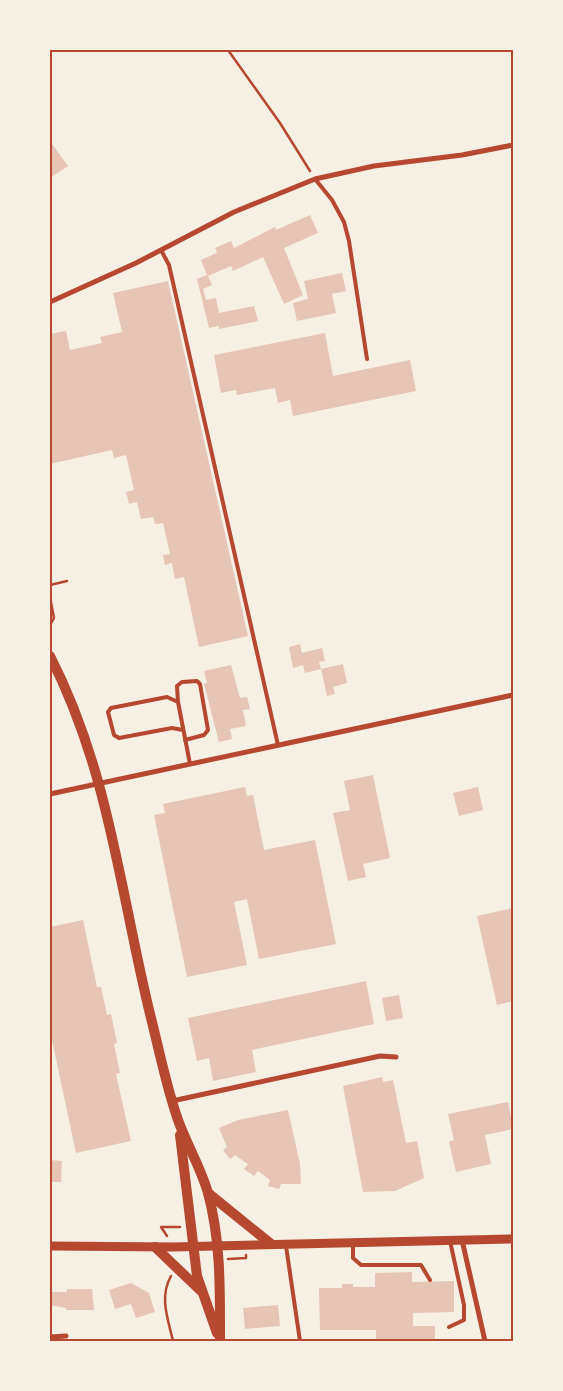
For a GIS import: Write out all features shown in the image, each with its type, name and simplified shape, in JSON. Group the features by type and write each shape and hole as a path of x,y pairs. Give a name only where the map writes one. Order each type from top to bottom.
{"main road":[{"path":"50,656 69,692 100,784 113,835 150,1012 172,1101 178,1122 208,1193 219,1260 220,1340"},
{"path":"178,1122 201,1291 220,1340"},
{"path":"208,1193 271,1244"},
{"path":"155,1247 175,1269 201,1291"}],"street":[{"path":"50,302 136,264 234,212 315,179 374,166 462,156 513,145"},
{"path":"50,794 513,695"},
{"path":"172,1101 380,1056 396,1057"},
{"path":"50,1246 155,1247 513,1239"},
{"path":"462,1240 484,1341"},
{"path":"50,1337 66,1336"}],"lane":[{"path":"315,179 332,200 344,222 349,241 367,360"},
{"path":"161,250 169,265 278,745"},
{"path":"185,740 204,735 208,730 200,684 196,681 182,682 177,686 178,702 183,730 185,740 190,764"},
{"path":"178,702 167,697 111,708 108,712 114,735 119,738 172,728 183,730"},
{"path":"449,1327 464,1320 464,1305 450,1240"},
{"path":"353,1242 354,1258 361,1265 421,1265 430,1280"},
{"path":"286,1243 300,1341"}],"path":[{"path":"228,50 280,123 315,179"},
{"path":"50,585 67,581"},
{"path":"50,597 54,618 50,625"}],"building":[{"path":"50,141 68,166 50,178"},
{"path":"310,215 318,233 284,248 303,295 284,304 263,257 233,271 231,266 208,276 212,285 203,289 206,300 216,298 219,313 254,306 258,321 219,329 219,326 209,328 197,279 207,275 201,260 217,253 215,248 231,241 234,248 275,227 276,230"},
{"path":"342,273 346,291 332,294 336,313 297,321 293,303 308,299 304,281"},
{"path":"168,281 248,636 199,647 184,577 175,579 172,563 165,565 163,555 170,554 163,523 155,524 153,517 141,519 137,502 129,504 126,492 134,490 126,455 114,458 112,450 50,464 50,334 66,331 70,350 102,343 100,337 122,332 113,293"},
{"path":"325,333 333,376 410,360 416,391 293,416 290,400 278,403 275,388 237,395 236,390 221,393 214,355"},
{"path":"300,644 302,653 322,648 325,661 319,662 321,669 305,673 303,665 293,668 289,647"},
{"path":"343,664 347,683 333,687 335,694 327,696 321,669"},
{"path":"231,665 240,698 247,697 250,709 243,710 246,726 230,729 232,739 219,742 204,684 207,683 204,671"},
{"path":"373,775 390,858 363,864 366,877 348,881 333,813 350,810 344,781"},
{"path":"245,787 247,796 253,795 264,850 315,840 336,944 259,959 247,899 234,902 247,965 187,977 154,815 165,813 163,804"},
{"path":"478,787 483,810 459,816 453,793"},
{"path":"513,908 513,1001 497,1005 477,916"},
{"path":"83,920 97,987 101,987 107,1015 111,1014 117,1043 114,1044 120,1073 116,1074 131,1141 76,1153 50,1031 50,927"},
{"path":"366,981 374,1024 252,1050 256,1072 213,1081 209,1058 197,1061 188,1018"},
{"path":"399,995 403,1018 386,1021 382,998"},
{"path":"382,1077 383,1082 393,1080 406,1143 417,1141 424,1178 395,1191 363,1192 343,1086"},
{"path":"508,1102 513,1129 485,1135 491,1164 456,1172 449,1142 454,1140 448,1114"},
{"path":"288,1110 300,1164 301,1184 281,1184 279,1189 268,1186 270,1180 258,1171 254,1176 244,1169 248,1164 235,1155 230,1159 223,1150 227,1147 219,1128 238,1120"},
{"path":"50,1160 62,1161 61,1182 50,1182"},
{"path":"412,1272 412,1282 454,1281 454,1312 413,1313 413,1326 435,1326 435,1341 376,1341 376,1330 320,1330 319,1288 342,1288 342,1284 353,1284 353,1287 375,1287 375,1273"},
{"path":"131,1283 149,1293 155,1312 136,1318 131,1304 115,1309 109,1290"},
{"path":"67,1289 92,1289 94,1310 66,1310 66,1308 50,1305 50,1292 67,1292"},
{"path":"278,1305 280,1326 245,1329 243,1308"}]}
